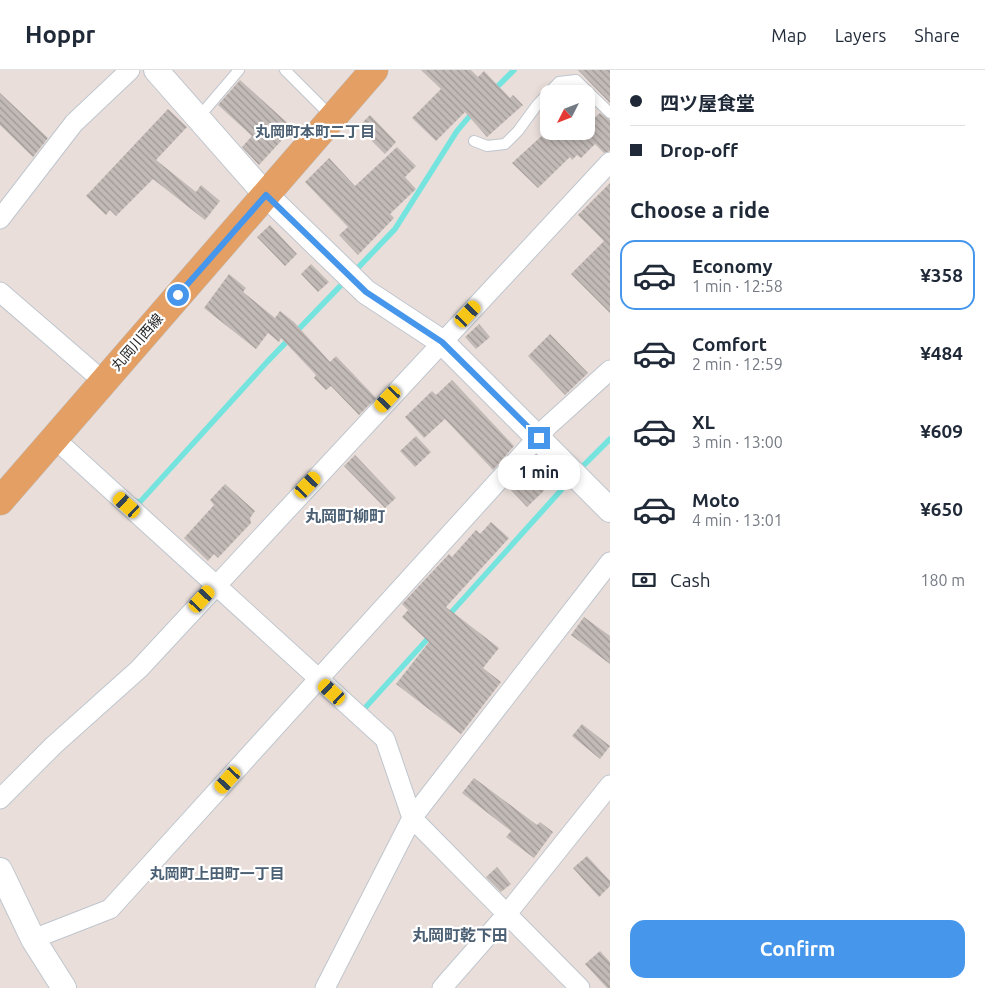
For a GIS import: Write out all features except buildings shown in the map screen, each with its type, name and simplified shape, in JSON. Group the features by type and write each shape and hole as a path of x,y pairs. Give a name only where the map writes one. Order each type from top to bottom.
{"main road":[{"name":"丸岡川西線","path":"0,501 103,380 374,70"}],"street":[{"path":"0,219 74,124 130,70"},
{"path":"156,70 266,195 366,292 442,342 610,510"},
{"path":"0,799 54,745 139,668 214,585 610,162"},
{"path":"0,292 103,380"},
{"path":"33,939 110,909 320,680 548,426 610,370"},
{"path":"54,438 385,739 412,818 580,988"},
{"path":"325,988 412,818 610,562"},
{"path":"442,988 607,794"},
{"path":"0,870 33,939 64,988"}],"lane":[{"path":"198,118 239,70"},
{"path":"285,70 333,118"},
{"path":"474,141 487,146 504,144 518,131 537,105 559,82 576,80 610,113"}],"waterway":[{"path":"494,90 514,70"},
{"path":"353,273 395,229 457,131 474,111"},
{"path":"134,501 140,502 267,362 346,280"},
{"path":"578,471 610,439"},
{"path":"448,616 572,478"},
{"path":"364,709 432,634"}],"district":[{"name":"丸岡町本町二丁目","path":"315,131"},
{"name":"丸岡町柳町","path":"345,516"},
{"name":"丸岡町上田町一丁目","path":"217,873"},
{"name":"丸岡町乾下田","path":"460,935"}],"route":[{"path":"178,295 266,195 366,292 442,342 539,438"}]}
